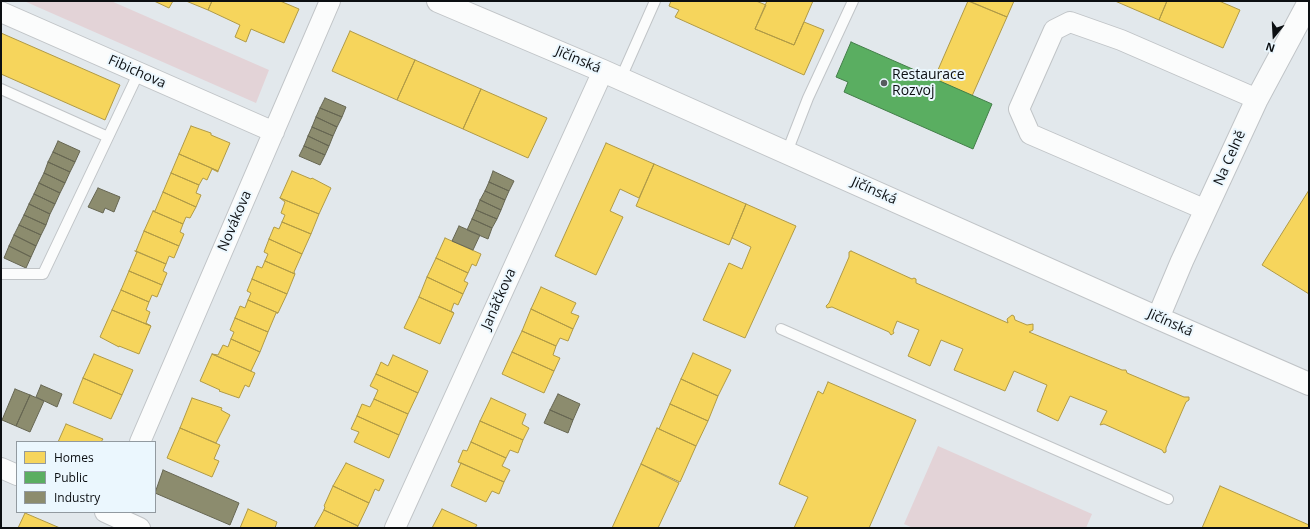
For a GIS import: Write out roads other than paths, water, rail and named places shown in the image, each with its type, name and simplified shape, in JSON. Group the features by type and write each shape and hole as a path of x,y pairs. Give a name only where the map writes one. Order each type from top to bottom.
{"street":[{"name":"Novákova","path":"140,441 330,1"},
{"name":"Na Celně","path":"1158,318 1182,261 1257,99 1307,2"},
{"name":"Jičínská","path":"448,3 1309,384"},
{"name":"Fibichova","path":"1,12 274,132"},
{"path":"1206,210 1030,134 1019,109 1054,30 1070,22 1121,40 1257,99"},
{"name":"Janáčkova","path":"395,528 551,185 611,76"},
{"path":"1,468 16,475"},
{"path":"105,516 140,528"}],"lane":[{"path":"611,76 655,1"},
{"path":"787,152 808,98 853,1"},
{"path":"1,274 43,274 139,72"},
{"path":"1,89 108,137"},
{"path":"781,329 1168,499"}],"place":[{"name":"Restaurace Rozvoj","path":"884,83"}]}
